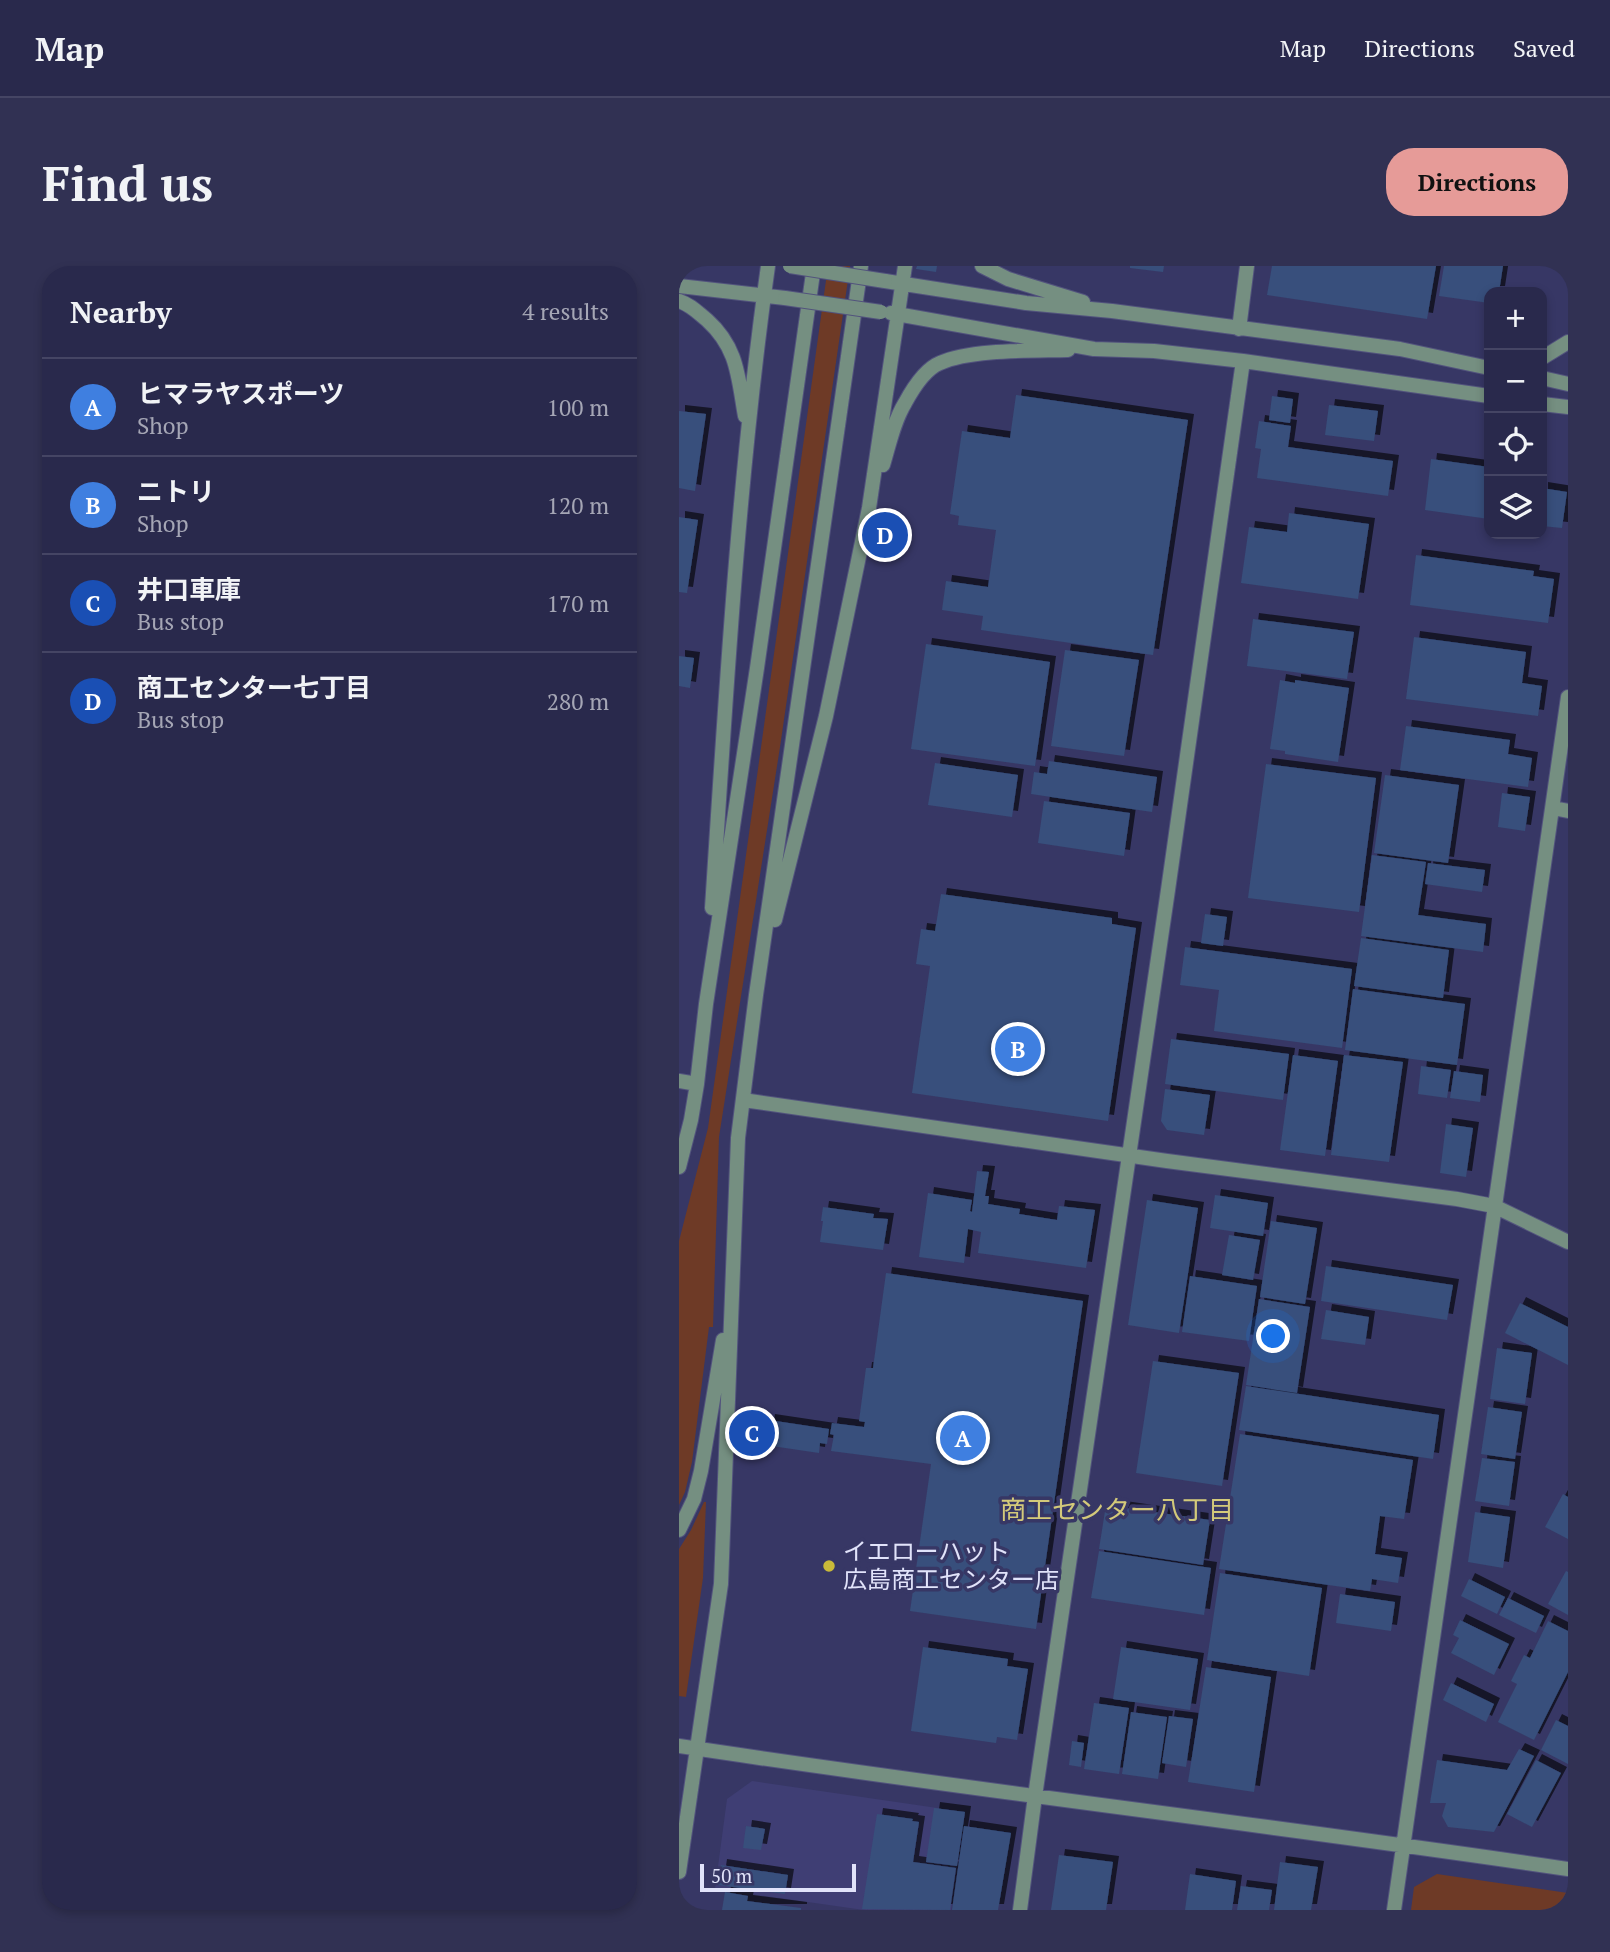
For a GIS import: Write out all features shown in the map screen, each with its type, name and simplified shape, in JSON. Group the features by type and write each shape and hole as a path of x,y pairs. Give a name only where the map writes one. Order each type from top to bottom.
{"street":[{"path":"706,1004 748,435 768,266"},
{"path":"789,266 1026,303 1112,311 1484,360"},
{"path":"679,1167 697,1084 706,1004 814,266"},
{"path":"679,1872 721,1584 738,1138 756,995 861,266"},
{"path":"756,995 826,716 869,508 905,266"},
{"path":"982,266 1008,279 1112,311"},
{"path":"1238,328 1247,266"},
{"path":"679,286 764,294 898,314 1094,349"},
{"path":"679,301 690,305 721,333 734,358 748,435"},
{"path":"1547,355 1568,342"},
{"path":"869,508 903,405 934,367 969,354 1094,349 1154,351 1484,395"},
{"path":"1399,349 1484,367"},
{"path":"1020,1910 1243,361"},
{"path":"1547,379 1568,384"},
{"path":"1547,405 1568,407"},
{"path":"1394,1910 1568,697"},
{"path":"1553,808 1568,811"},
{"path":"679,1081 697,1084"},
{"path":"743,1100 1457,1199 1494,1206 1568,1242"},
{"path":"679,1530 694,1499 701,1472 732,1283"},
{"path":"679,1746 1404,1844 1568,1869"},
{"path":"679,1753 697,1748"}],"shaded area":[{"path":"828,266 850,266 780,747 719,1137 713,1327 709,1327 692,1462 679,1505 679,1241 708,1128"},
{"path":"704,1502 703,1578 686,1697 679,1696 679,1549"},
{"path":"752,1781 965,1812 951,1910 864,1910 715,1889 727,1799"},
{"path":"1437,1874 1568,1893 1568,1910 1411,1910 1414,1887"}],"building":[{"path":"917,266 937,266 936,272 916,269"},
{"path":"1130,266 1164,266 1163,272"},
{"path":"1272,266 1436,266 1427,319 1267,295"},
{"path":"1444,266 1503,266 1500,287 1484,287 1484,302 1439,296"},
{"path":"1016,395 1188,420 1153,655 981,630 983,616 942,610 946,581 988,587 996,530 958,525 959,516 950,514 962,431 1010,438"},
{"path":"1272,396 1293,399 1290,423 1269,420"},
{"path":"1329,405 1378,411 1374,441 1325,435"},
{"path":"679,411 706,414 695,491 679,488"},
{"path":"1259,421 1291,426 1288,447 1393,461 1388,496 1257,478 1261,449 1255,448"},
{"path":"1431,459 1484,466 1484,518 1425,510"},
{"path":"1547,489 1567,492 1562,528 1547,526"},
{"path":"1289,513 1369,524 1358,599 1241,583 1249,527 1287,532"},
{"path":"679,517 698,520 687,593 679,592"},
{"path":"1416,555 1534,571 1533,576 1554,579 1548,623 1410,605"},
{"path":"1253,619 1354,632 1347,679 1247,666"},
{"path":"1414,637 1526,652 1522,683 1542,686 1538,716 1406,699"},
{"path":"926,644 1050,662 1035,766 911,749"},
{"path":"1065,650 1139,660 1124,756 1051,746"},
{"path":"679,656 694,658 690,688 679,686"},
{"path":"1280,680 1349,688 1338,762 1270,749"},
{"path":"1406,726 1510,740 1508,754 1532,758 1528,787 1400,770"},
{"path":"1049,761 1157,777 1152,812 1031,794 1034,772 1047,774"},
{"path":"935,763 1018,775 1012,817 928,805"},
{"path":"1266,764 1376,778 1359,912 1248,898"},
{"path":"1385,775 1459,785 1448,863 1374,853"},
{"path":"1502,793 1530,797 1525,831 1498,827"},
{"path":"1044,801 1130,813 1124,856 1038,843"},
{"path":"1372,855 1426,862 1418,915 1486,924 1483,952 1361,936"},
{"path":"1428,863 1485,870 1482,892 1425,884"},
{"path":"941,894 1112,918 1112,924 1136,928 1108,1121 912,1093 930,966 916,964 921,929 935,931"},
{"path":"1205,914 1227,917 1223,946 1201,943"},
{"path":"1361,938 1449,950 1443,998 1354,986"},
{"path":"1185,947 1352,969 1342,1048 1214,1031 1219,990 1180,985"},
{"path":"1353,989 1465,1004 1457,1065 1345,1050"},
{"path":"1171,1039 1289,1054 1283,1100 1165,1084"},
{"path":"1293,1055 1338,1061 1325,1156 1280,1150"},
{"path":"1344,1055 1403,1062 1389,1162 1331,1155"},
{"path":"1421,1066 1451,1070 1447,1098 1418,1094"},
{"path":"1454,1071 1483,1075 1480,1102 1450,1098"},
{"path":"1165,1089 1210,1095 1204,1135 1167,1130 1161,1121"},
{"path":"1446,1124 1473,1128 1466,1177 1440,1173"},
{"path":"977,1171 989,1172 985,1196 989,1196 988,1204 1020,1209 1019,1214 1057,1220 1059,1206 1095,1210 1086,1268 978,1253 981,1232 968,1229 964,1263 919,1257 928,1193 972,1200 972,1212"},
{"path":"1215,1195 1268,1203 1263,1236 1210,1228"},
{"path":"1147,1200 1198,1208 1179,1333 1128,1325"},
{"path":"823,1207 874,1214 873,1218 888,1219 883,1250 820,1242"},
{"path":"1271,1221 1317,1228 1305,1304 1260,1297"},
{"path":"1229,1235 1260,1240 1253,1280 1222,1275"},
{"path":"1326,1266 1453,1285 1447,1320 1321,1301"},
{"path":"886,1273 1083,1301 1036,1629 910,1611 931,1464 831,1451 834,1435 830,1434 832,1423 864,1427 865,1422 859,1421 866,1368 873,1368"},
{"path":"1190,1276 1257,1286 1249,1341 1182,1332"},
{"path":"1259,1299 1310,1307 1297,1393 1246,1385"},
{"path":"1520,1303 1568,1327 1568,1365 1505,1333"},
{"path":"1326,1310 1369,1317 1365,1345 1321,1339"},
{"path":"1497,1348 1532,1353 1525,1404 1490,1399"},
{"path":"1153,1361 1239,1373 1222,1486 1136,1473"},
{"path":"1246,1386 1439,1415 1433,1459 1239,1430"},
{"path":"1488,1407 1522,1412 1515,1459 1481,1454"},
{"path":"769,1420 829,1429 827,1444 820,1443 819,1453 765,1445"},
{"path":"1240,1434 1413,1460 1404,1519 1380,1516 1375,1554 1402,1558 1398,1583 1372,1579 1370,1591 1219,1569"},
{"path":"1482,1458 1515,1462 1509,1506 1475,1501"},
{"path":"1563,1494 1568,1497 1568,1539 1545,1527"},
{"path":"1106,1505 1210,1520 1203,1565 1099,1549"},
{"path":"1475,1512 1510,1517 1503,1568 1468,1562"},
{"path":"1099,1551 1211,1568 1204,1615 1091,1598"},
{"path":"1566,1571 1568,1572 1568,1615 1548,1604"},
{"path":"1220,1573 1322,1588 1309,1676 1207,1660"},
{"path":"1469,1579 1505,1597 1497,1614 1461,1596"},
{"path":"1340,1594 1395,1602 1391,1631 1336,1623"},
{"path":"1508,1598 1544,1616 1536,1633 1499,1615"},
{"path":"1460,1620 1509,1644 1494,1675 1451,1653 1459,1638 1453,1635"},
{"path":"1548,1621 1568,1631 1568,1672 1534,1740 1498,1722 1517,1684 1511,1681 1524,1655 1530,1658"},
{"path":"923,1647 1008,1659 1007,1666 1028,1669 1017,1740 997,1737 996,1743 911,1731"},
{"path":"1121,1647 1198,1659 1190,1710 1113,1699"},
{"path":"1206,1667 1271,1677 1254,1792 1188,1782"},
{"path":"1451,1683 1494,1704 1486,1722 1443,1700"},
{"path":"1094,1703 1129,1708 1119,1774 1084,1769"},
{"path":"1131,1712 1167,1717 1158,1779 1122,1774"},
{"path":"1169,1716 1193,1719 1186,1767 1162,1763"},
{"path":"1556,1720 1568,1726 1568,1764 1541,1750"},
{"path":"1072,1741 1084,1743 1081,1767 1069,1765"},
{"path":"1519,1749 1534,1756 1494,1832 1448,1827 1442,1816 1446,1803 1430,1803 1437,1760 1507,1770"},
{"path":"1536,1760 1561,1773 1532,1827 1507,1814"},
{"path":"934,1808 965,1812 957,1866 926,1862"},
{"path":"877,1814 919,1822 913,1862 956,1868 950,1910 862,1909"},
{"path":"746,1826 765,1829 761,1850 743,1848"},
{"path":"964,1826 1011,1833 998,1910 952,1910"},
{"path":"1059,1855 1113,1862 1106,1910 1051,1910"},
{"path":"1280,1862 1318,1867 1311,1910 1274,1910"},
{"path":"721,1865 788,1875 785,1894 718,1885"},
{"path":"1190,1874 1236,1881 1232,1910 1185,1910"},
{"path":"1241,1886 1272,1890 1269,1910 1237,1910"},
{"path":"725,1892 748,1896 747,1901 801,1910 722,1910"}],"place":[{"name":"商工センター七丁目","path":"885,535"},
{"name":"ニトリ","path":"1018,1049"},
{"name":"井口車庫","path":"752,1433"},
{"name":"ヒマラヤスポーツ","path":"963,1438"},
{"name":"イエローハット 広島商工センター店","path":"829,1566"}],"district":[{"name":"商工センター八丁目","path":"1117,1510"}]}
